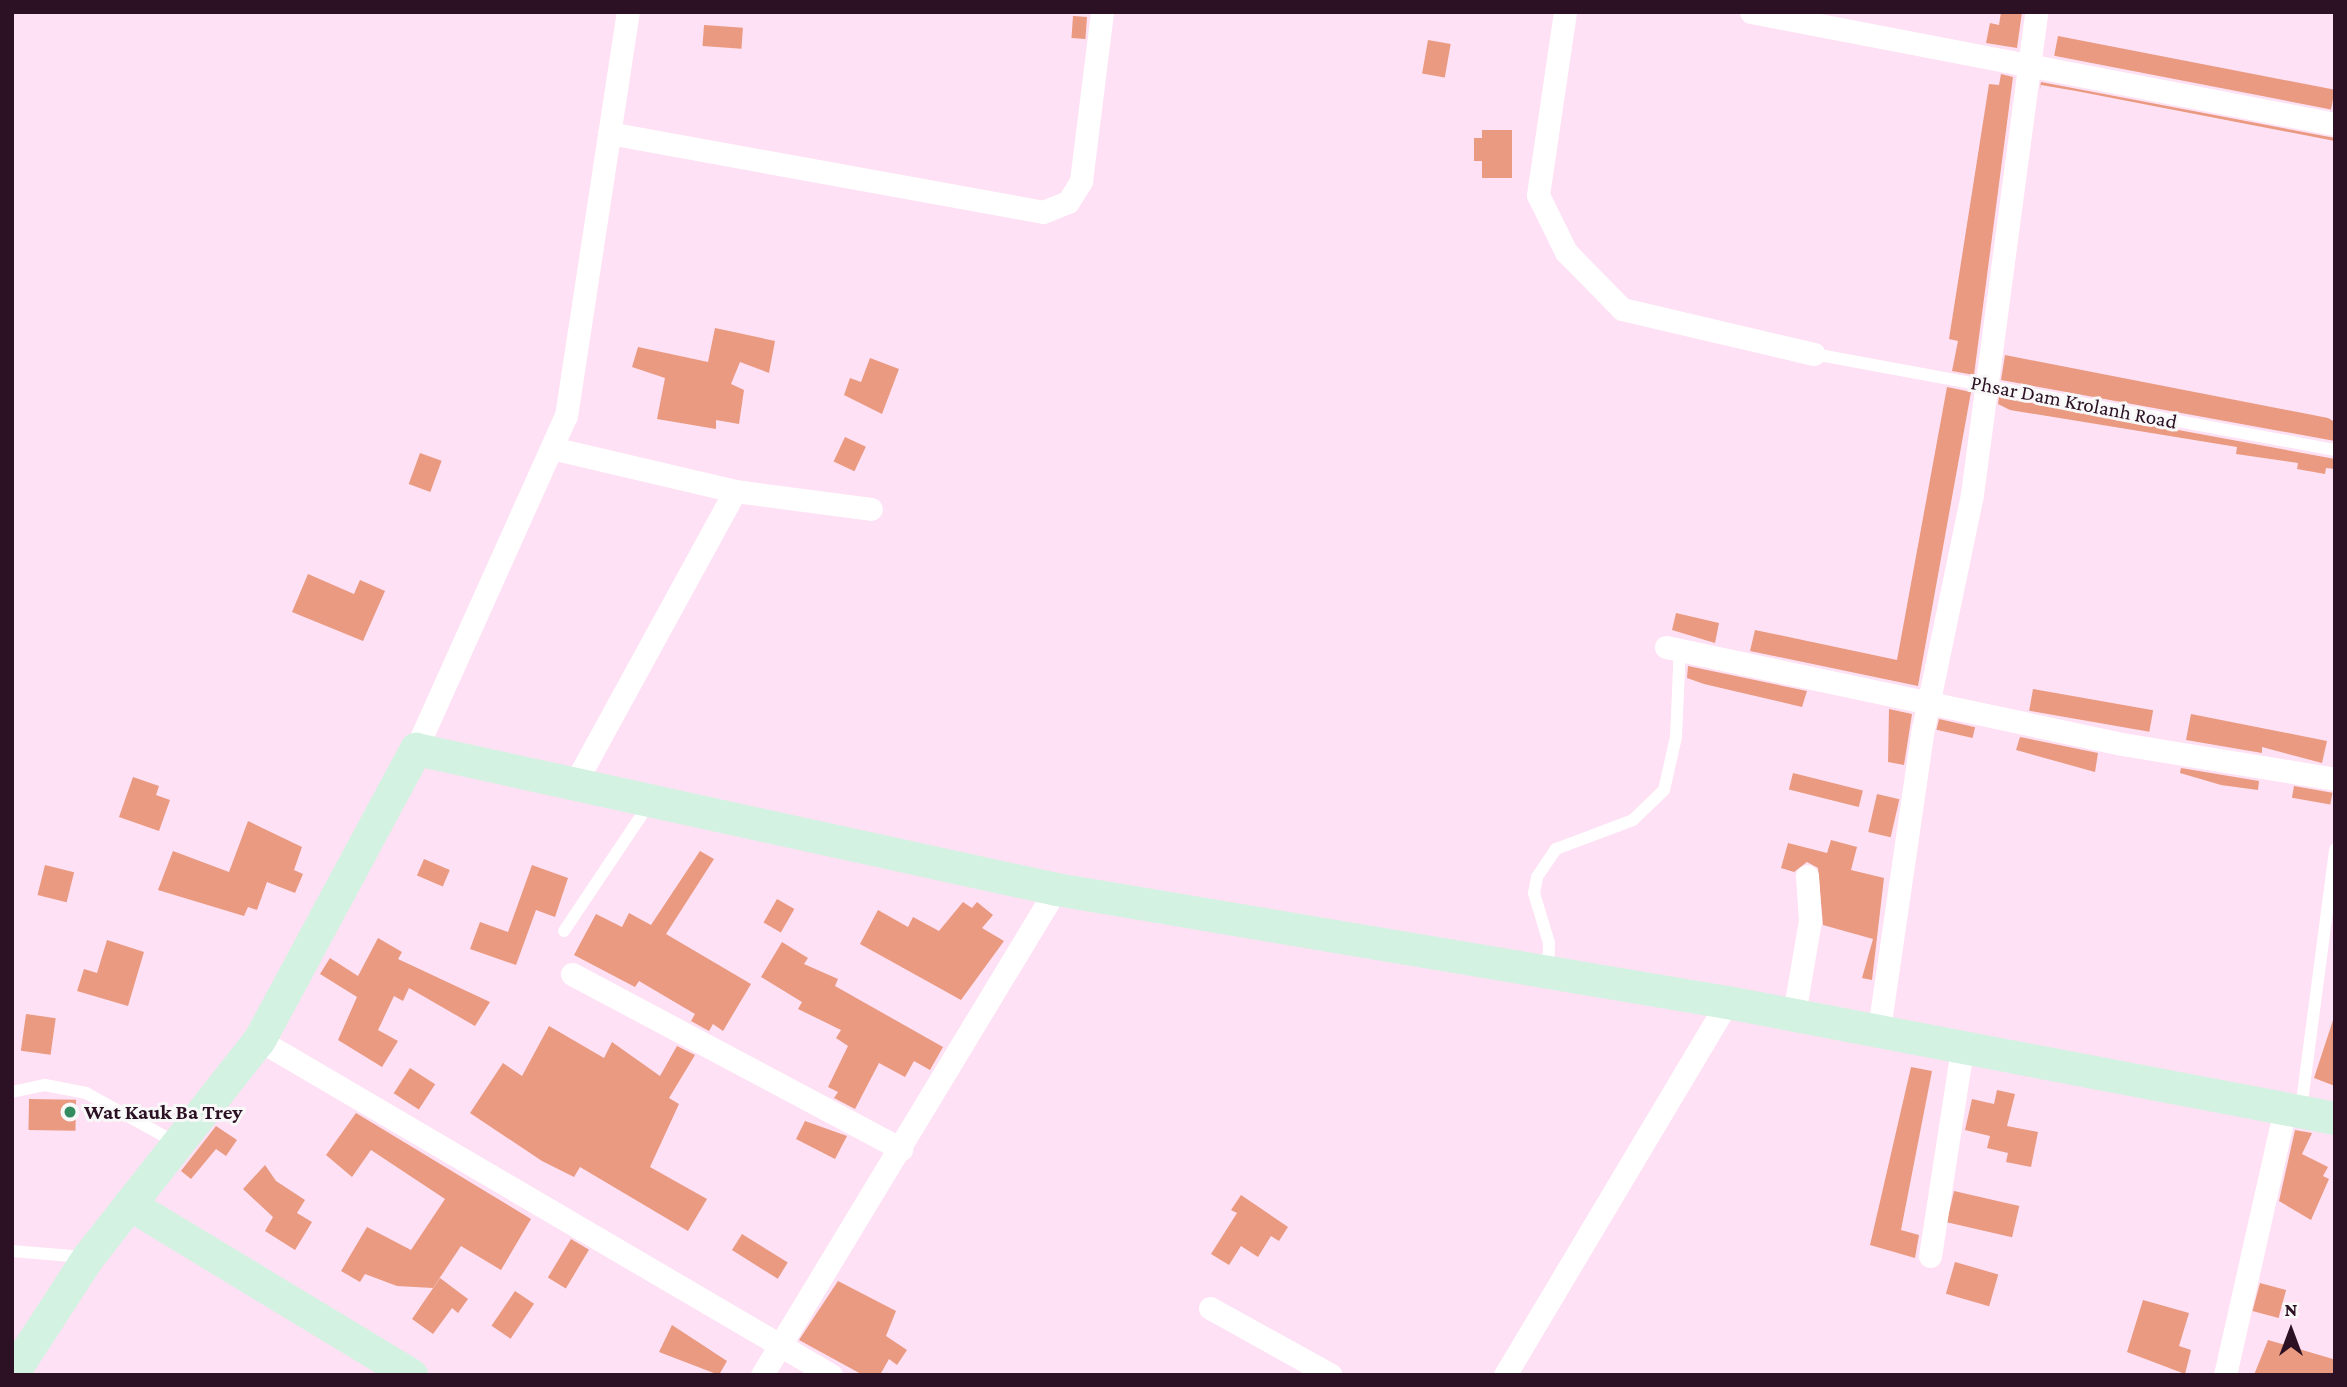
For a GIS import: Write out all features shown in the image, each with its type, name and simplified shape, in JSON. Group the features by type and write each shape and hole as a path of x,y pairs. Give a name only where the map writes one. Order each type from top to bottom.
{"street":[{"path":"18,1373 88,1257 175,1143 259,1040 416,749 556,449 575,377 628,12"},
{"path":"610,133 1043,212 1068,202 1081,181 1102,12"},
{"path":"1565,12 1538,195 1545,220 1566,253 1622,309 1814,354"},
{"path":"1751,12 2335,124"},
{"path":"1879,1029 1931,699 1987,386 2036,12"},
{"path":"556,449 735,491 871,509"},
{"path":"574,785 735,491"},
{"path":"1673,647 1931,699 2122,744 2335,779"},
{"path":"416,749 650,803 1056,889 1963,1044 2335,1118"},
{"path":"1794,1014 1810,920 1808,876"},
{"path":"762,1375 1056,889"},
{"path":"572,974 901,1149"},
{"path":"1505,1375 1727,1002"},
{"path":"259,1040 831,1375"},
{"path":"1930,1256 1963,1044"},
{"path":"2225,1375 2293,1110"},
{"path":"129,1204 411,1375"},
{"path":"1210,1308 1331,1375"}],"lane":[{"name":"Phsar Dam Krolanh Road","path":"1814,354 2335,450"},
{"path":"1548,972 1549,943 1534,892 1537,877 1556,849 1633,820 1664,790 1676,737 1673,647"},
{"path":"564,931 650,803"},
{"path":"2293,1110 2335,849"},
{"path":"12,1092 45,1085 86,1093 175,1143"},
{"path":"12,1251 88,1257"}],"building":[{"path":"2001,12 2022,12 2017,48 1986,43 1990,23 1999,25"},
{"path":"1073,16 1087,17 1085,39 1071,38"},
{"path":"704,25 743,28 741,49 703,46"},
{"path":"2058,36 2335,90 2331,109 2054,56"},
{"path":"1428,40 1451,44 1445,77 1422,73"},
{"path":"2001,74 2013,77 1974,375 1952,371 1958,341 1949,339 1989,84 1999,85"},
{"path":"2041,82 2335,138 2335,141 2076,91 2041,85 2040,90"},
{"path":"1482,130 1512,130 1512,178 1482,178 1482,161 1474,161 1474,138 1482,138"},
{"path":"715,328 775,341 769,373 740,362 731,384 744,390 739,424 716,420 716,429 657,419 665,378 632,367 638,347 708,362"},
{"path":"2005,355 2328,418 2335,422 2335,441 2001,380"},
{"path":"870,358 899,369 882,414 844,395 850,378 861,382"},
{"path":"1947,387 1971,392 1918,686 1750,651 1755,630 1897,660"},
{"path":"1999,397 2335,459 2335,469 2326,468 2325,474 2297,469 2298,463 2236,454 2237,447 2010,410 1998,404"},
{"path":"845,437 866,447 854,471 834,461"},
{"path":"420,453 442,461 430,492 409,484"},
{"path":"308,574 354,594 360,580 385,591 363,641 292,612"},
{"path":"1676,613 1719,623 1715,643 1672,630"},
{"path":"1688,666 1807,691 1802,707 1687,678"},
{"path":"2033,689 2153,710 2149,732 2029,711"},
{"path":"1889,709 1912,714 1904,765 1888,762"},
{"path":"2191,714 2327,741 2322,763 2262,747 2262,753 2186,740"},
{"path":"1939,719 1975,727 1973,738 1937,730"},
{"path":"2020,737 2098,753 2095,772 2016,750"},
{"path":"2181,768 2259,781 2258,790 2221,785 2180,773"},
{"path":"1793,773 1863,790 1859,807 1789,789"},
{"path":"133,777 159,786 156,795 170,800 159,831 119,817"},
{"path":"2294,786 2332,793 2330,805 2292,798"},
{"path":"1877,794 1899,799 1891,837 1868,832"},
{"path":"248,821 302,847 294,870 303,874 295,893 267,882 257,910 248,907 244,916 158,890 173,851 229,872"},
{"path":"1831,840 1857,847 1851,870 1884,878 1872,980 1862,978 1873,939 1823,925 1818,868 1807,862 1794,872 1781,868 1788,843 1827,853"},
{"path":"700,851 714,859 666,934 751,984 723,1031 713,1024 709,1031 691,1021 695,1014 639,981 635,987 574,955 596,914 622,927 629,913 651,925"},
{"path":"424,859 450,870 443,887 417,876"},
{"path":"45,865 74,872 67,902 38,895"},
{"path":"532,865 568,878 555,917 536,910 516,965 470,949 480,922 508,932"},
{"path":"777,899 794,909 781,932 764,922"},
{"path":"963,902 972,908 977,902 993,915 982,928 1004,941 961,1000 860,944 878,910 908,927 913,917 939,931"},
{"path":"378,938 402,952 398,959 490,1002 475,1026 409,988 403,1001 394,996 378,1030 398,1041 382,1067 338,1040 357,997 320,974 330,958 358,976"},
{"path":"107,940 144,952 128,1006 77,991 84,969 97,973"},
{"path":"782,942 808,958 804,964 838,979 835,986 943,1047 930,1070 914,1061 905,1077 879,1063 855,1109 834,1098 838,1092 828,1087 848,1046 836,1038 841,1030 798,1009 802,1002 761,977"},
{"path":"26,1014 56,1018 51,1055 21,1051"},
{"path":"2335,1014 2335,1086 2314,1078"},
{"path":"549,1026 604,1058 612,1042 660,1076 677,1046 695,1055 669,1098 679,1104 650,1167 707,1199 688,1231 580,1167 574,1177 542,1161 470,1113 503,1063 522,1076"},
{"path":"1911,1067 1932,1071 1901,1230 1919,1235 1915,1258 1870,1245"},
{"path":"410,1068 435,1084 419,1109 394,1093"},
{"path":"1997,1090 2015,1094 2007,1126 2038,1132 2031,1167 2006,1162 2008,1153 1987,1148 1990,1136 1965,1130 1972,1099 1994,1104"},
{"path":"29,1099 76,1100 75,1131 28,1130"},
{"path":"356,1113 531,1219 501,1270 461,1246 433,1288 397,1286 365,1274 360,1282 341,1271 367,1227 411,1250 445,1199 371,1150 352,1177 326,1155"},
{"path":"805,1121 847,1136 835,1159 796,1139"},
{"path":"216,1126 237,1140 226,1156 216,1149 191,1179 181,1171"},
{"path":"2295,1130 2312,1133 2302,1154 2328,1167 2323,1176 2329,1179 2311,1220 2279,1201"},
{"path":"265,1165 276,1181 305,1200 297,1213 312,1222 295,1250 265,1231 273,1217 243,1189"},
{"path":"1954,1191 2019,1206 2012,1237 1947,1222"},
{"path":"1241,1195 1288,1227 1279,1241 1271,1236 1258,1257 1241,1246 1229,1265 1211,1254 1237,1213 1231,1210"},
{"path":"742,1234 788,1263 778,1279 732,1250"},
{"path":"571,1239 589,1250 566,1288 548,1278"},
{"path":"1955,1262 1998,1274 1989,1306 1946,1294"},
{"path":"440,1278 468,1299 458,1313 452,1308 433,1334 412,1319"},
{"path":"838,1281 896,1311 886,1336 907,1350 897,1365 889,1359 880,1375 863,1375 799,1340"},
{"path":"2260,1283 2286,1290 2279,1318 2252,1311"},
{"path":"515,1291 534,1304 511,1339 492,1326"},
{"path":"2143,1300 2189,1313 2179,1346 2191,1350 2185,1374 2127,1352"},
{"path":"672,1325 727,1361 719,1375 659,1352"},
{"path":"2268,1340 2333,1359 2335,1375 2254,1375"}],"place":[{"name":"Wat Kauk Ba Trey","path":"70,1112"}]}
